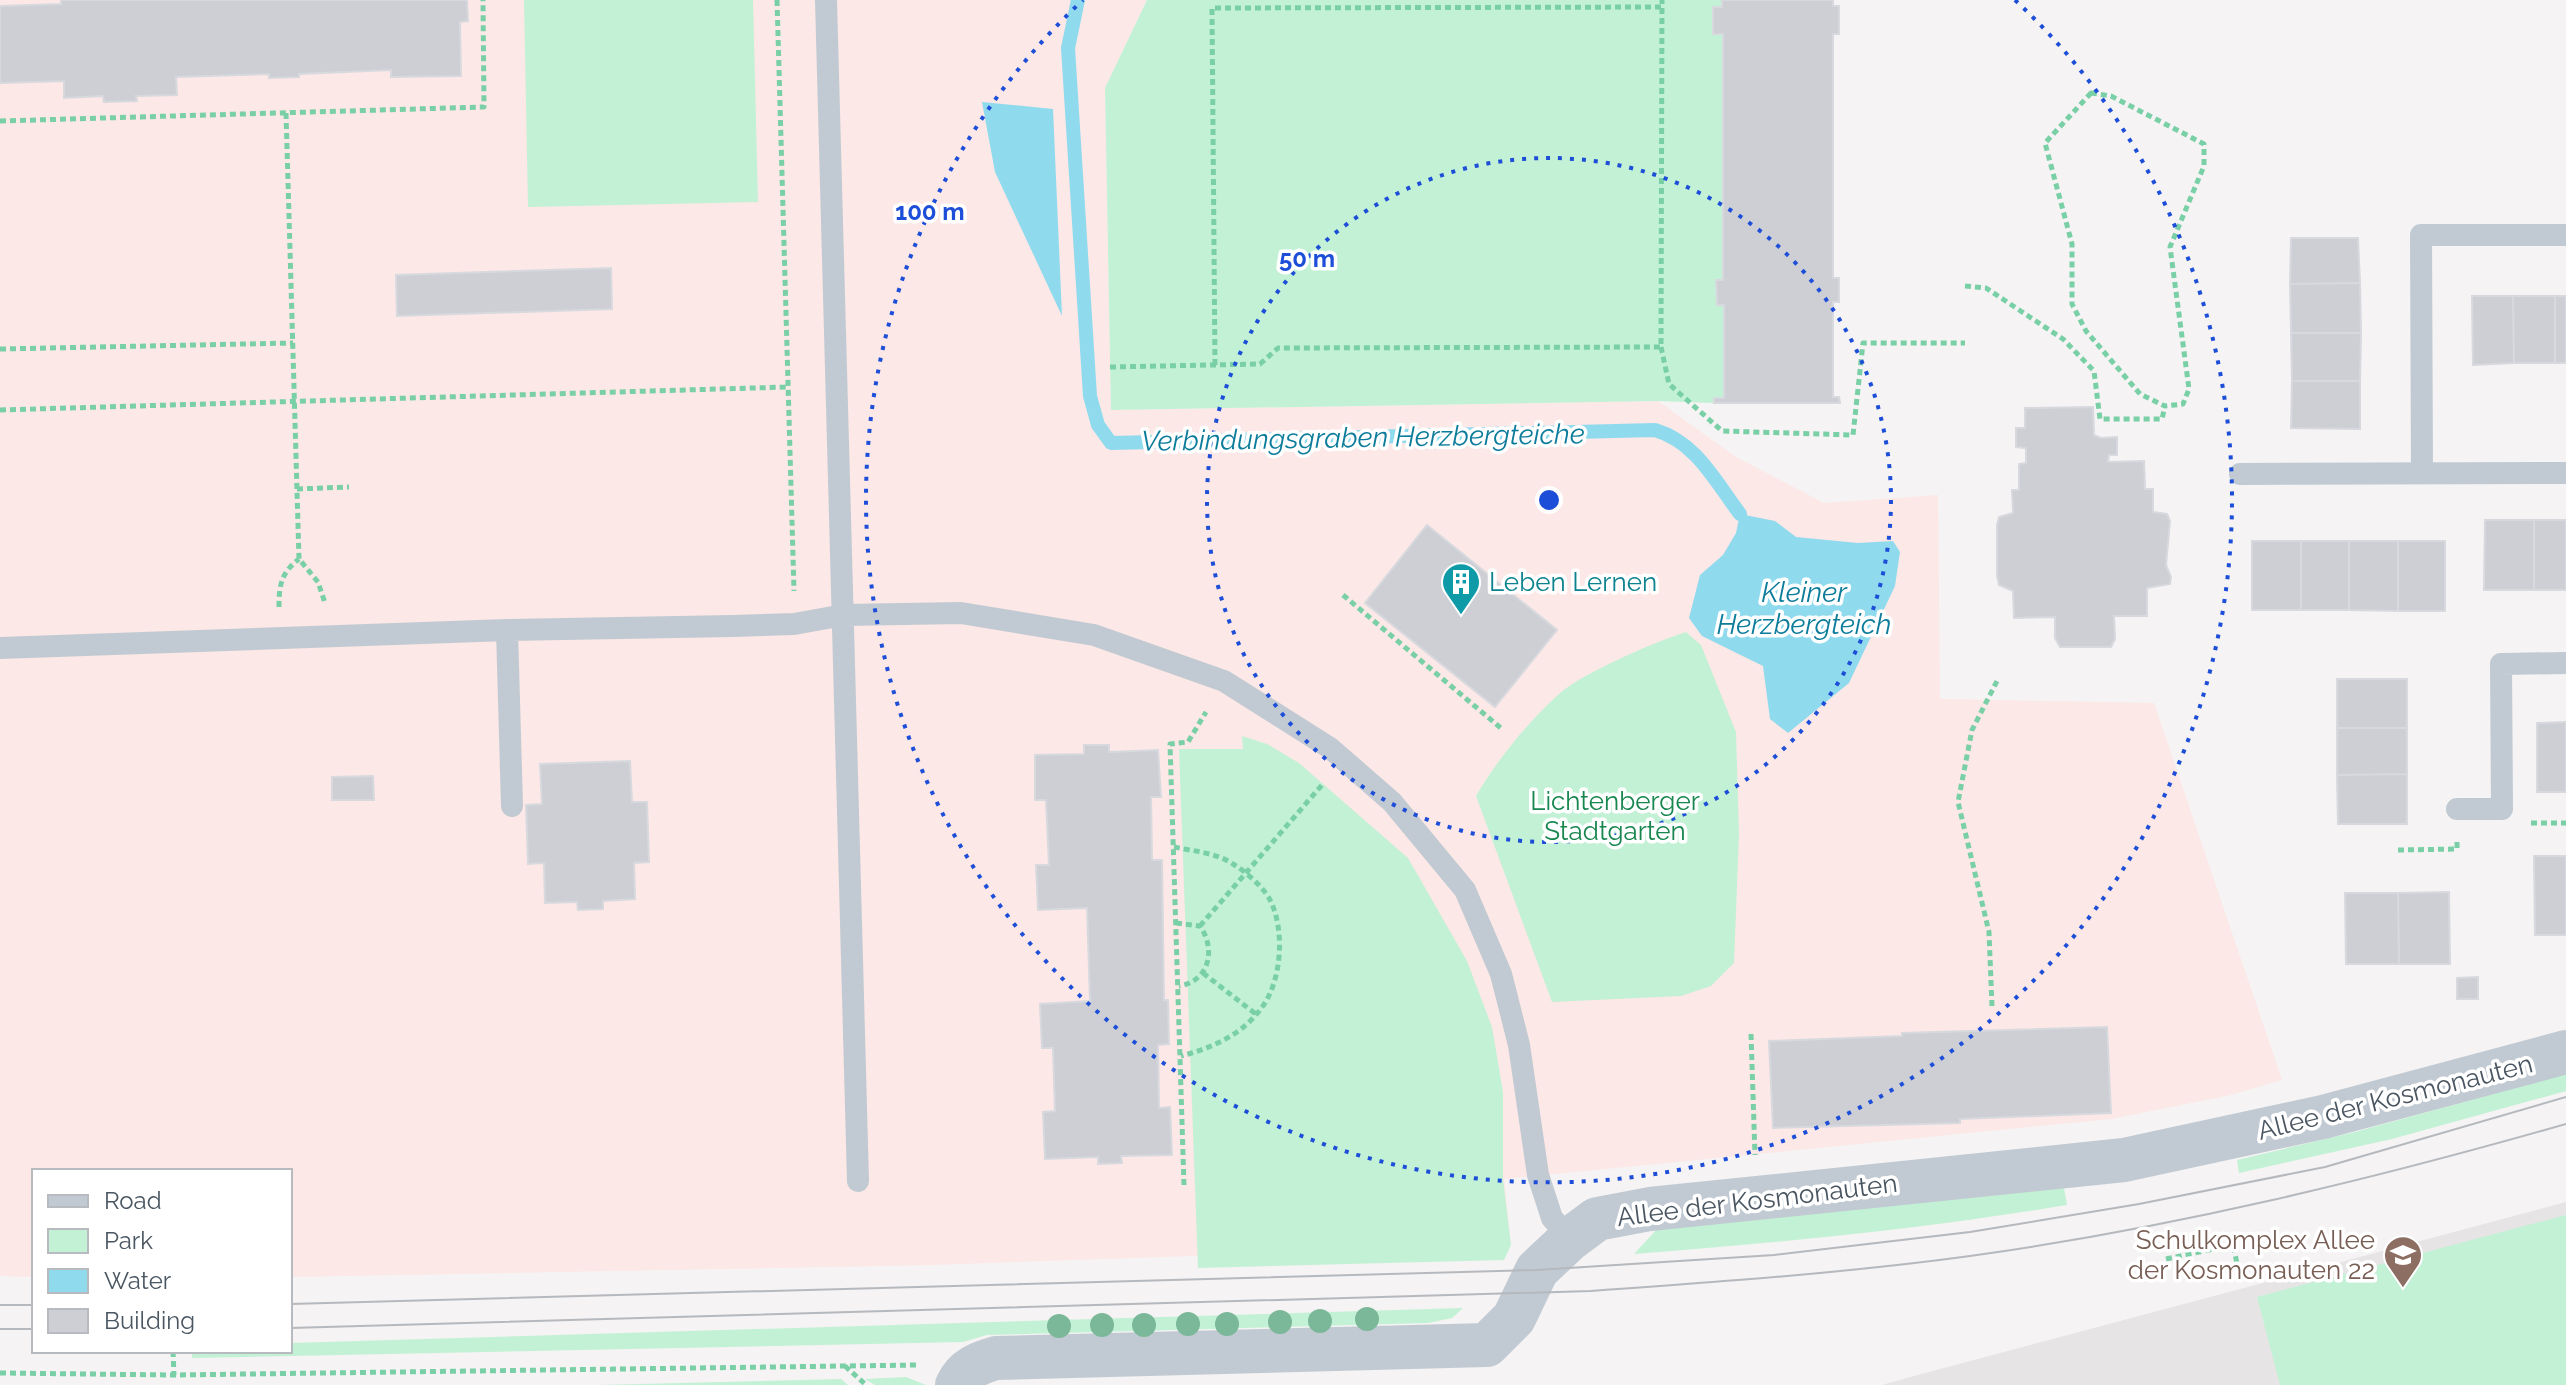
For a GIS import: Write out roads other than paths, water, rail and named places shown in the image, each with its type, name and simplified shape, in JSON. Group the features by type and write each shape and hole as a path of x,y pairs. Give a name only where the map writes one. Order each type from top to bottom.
{"street":[{"name":"Allee der Kosmonauten","path":"960,1380 977,1364 996,1358 1487,1345 1514,1318 1537,1270 1597,1219 1650,1209 2124,1160 2323,1117 2566,1052"}],"lane":[{"path":"826,0 858,1181"},
{"path":"2422,473 2421,235 2566,235"},
{"path":"2240,474 2566,473"},
{"path":"0,648 507,630 794,624 844,615 961,613 1094,635 1224,681 1330,748 1392,802 1465,890 1501,974 1515,1031 1538,1175 1552,1218 1570,1239"},
{"path":"507,630 512,806"},
{"path":"2457,809 2502,809 2501,664 2566,663"}],"water":[{"path":"982,102 1053,109 1062,316 995,172"},
{"name":"Kleiner Herzbergteich","path":"1740,514 1775,521 1796,537 1858,543 1893,541 1900,552 1895,586 1849,683 1788,733 1770,719 1763,666 1702,636 1689,618 1700,575 1723,555 1736,533"}],"waterway":[{"name":"Verbindungsgraben Herzbergteiche","path":"1078,0 1068,48 1090,396 1098,425 1111,443 1655,430 1693,453 1740,514"}],"tram line":[{"path":"292,1304 1537,1270 1774,1255 1970,1232 2139,1204 2325,1167 2566,1097"},
{"path":"292,1328 1591,1291 1781,1276 1970,1256 2196,1217 2345,1183 2566,1124"},
{"path":"0,1305 32,1305"},
{"path":"0,1329 32,1329"}],"place":[{"name":"Leben Lernen","path":"1461,616"},
{"name":"Schulkomplex Allee der Kosmonauten 22","path":"2403,1289"}],"park label":[{"name":"Lichtenberger Stadtgarten","path":"1615,816"}]}
